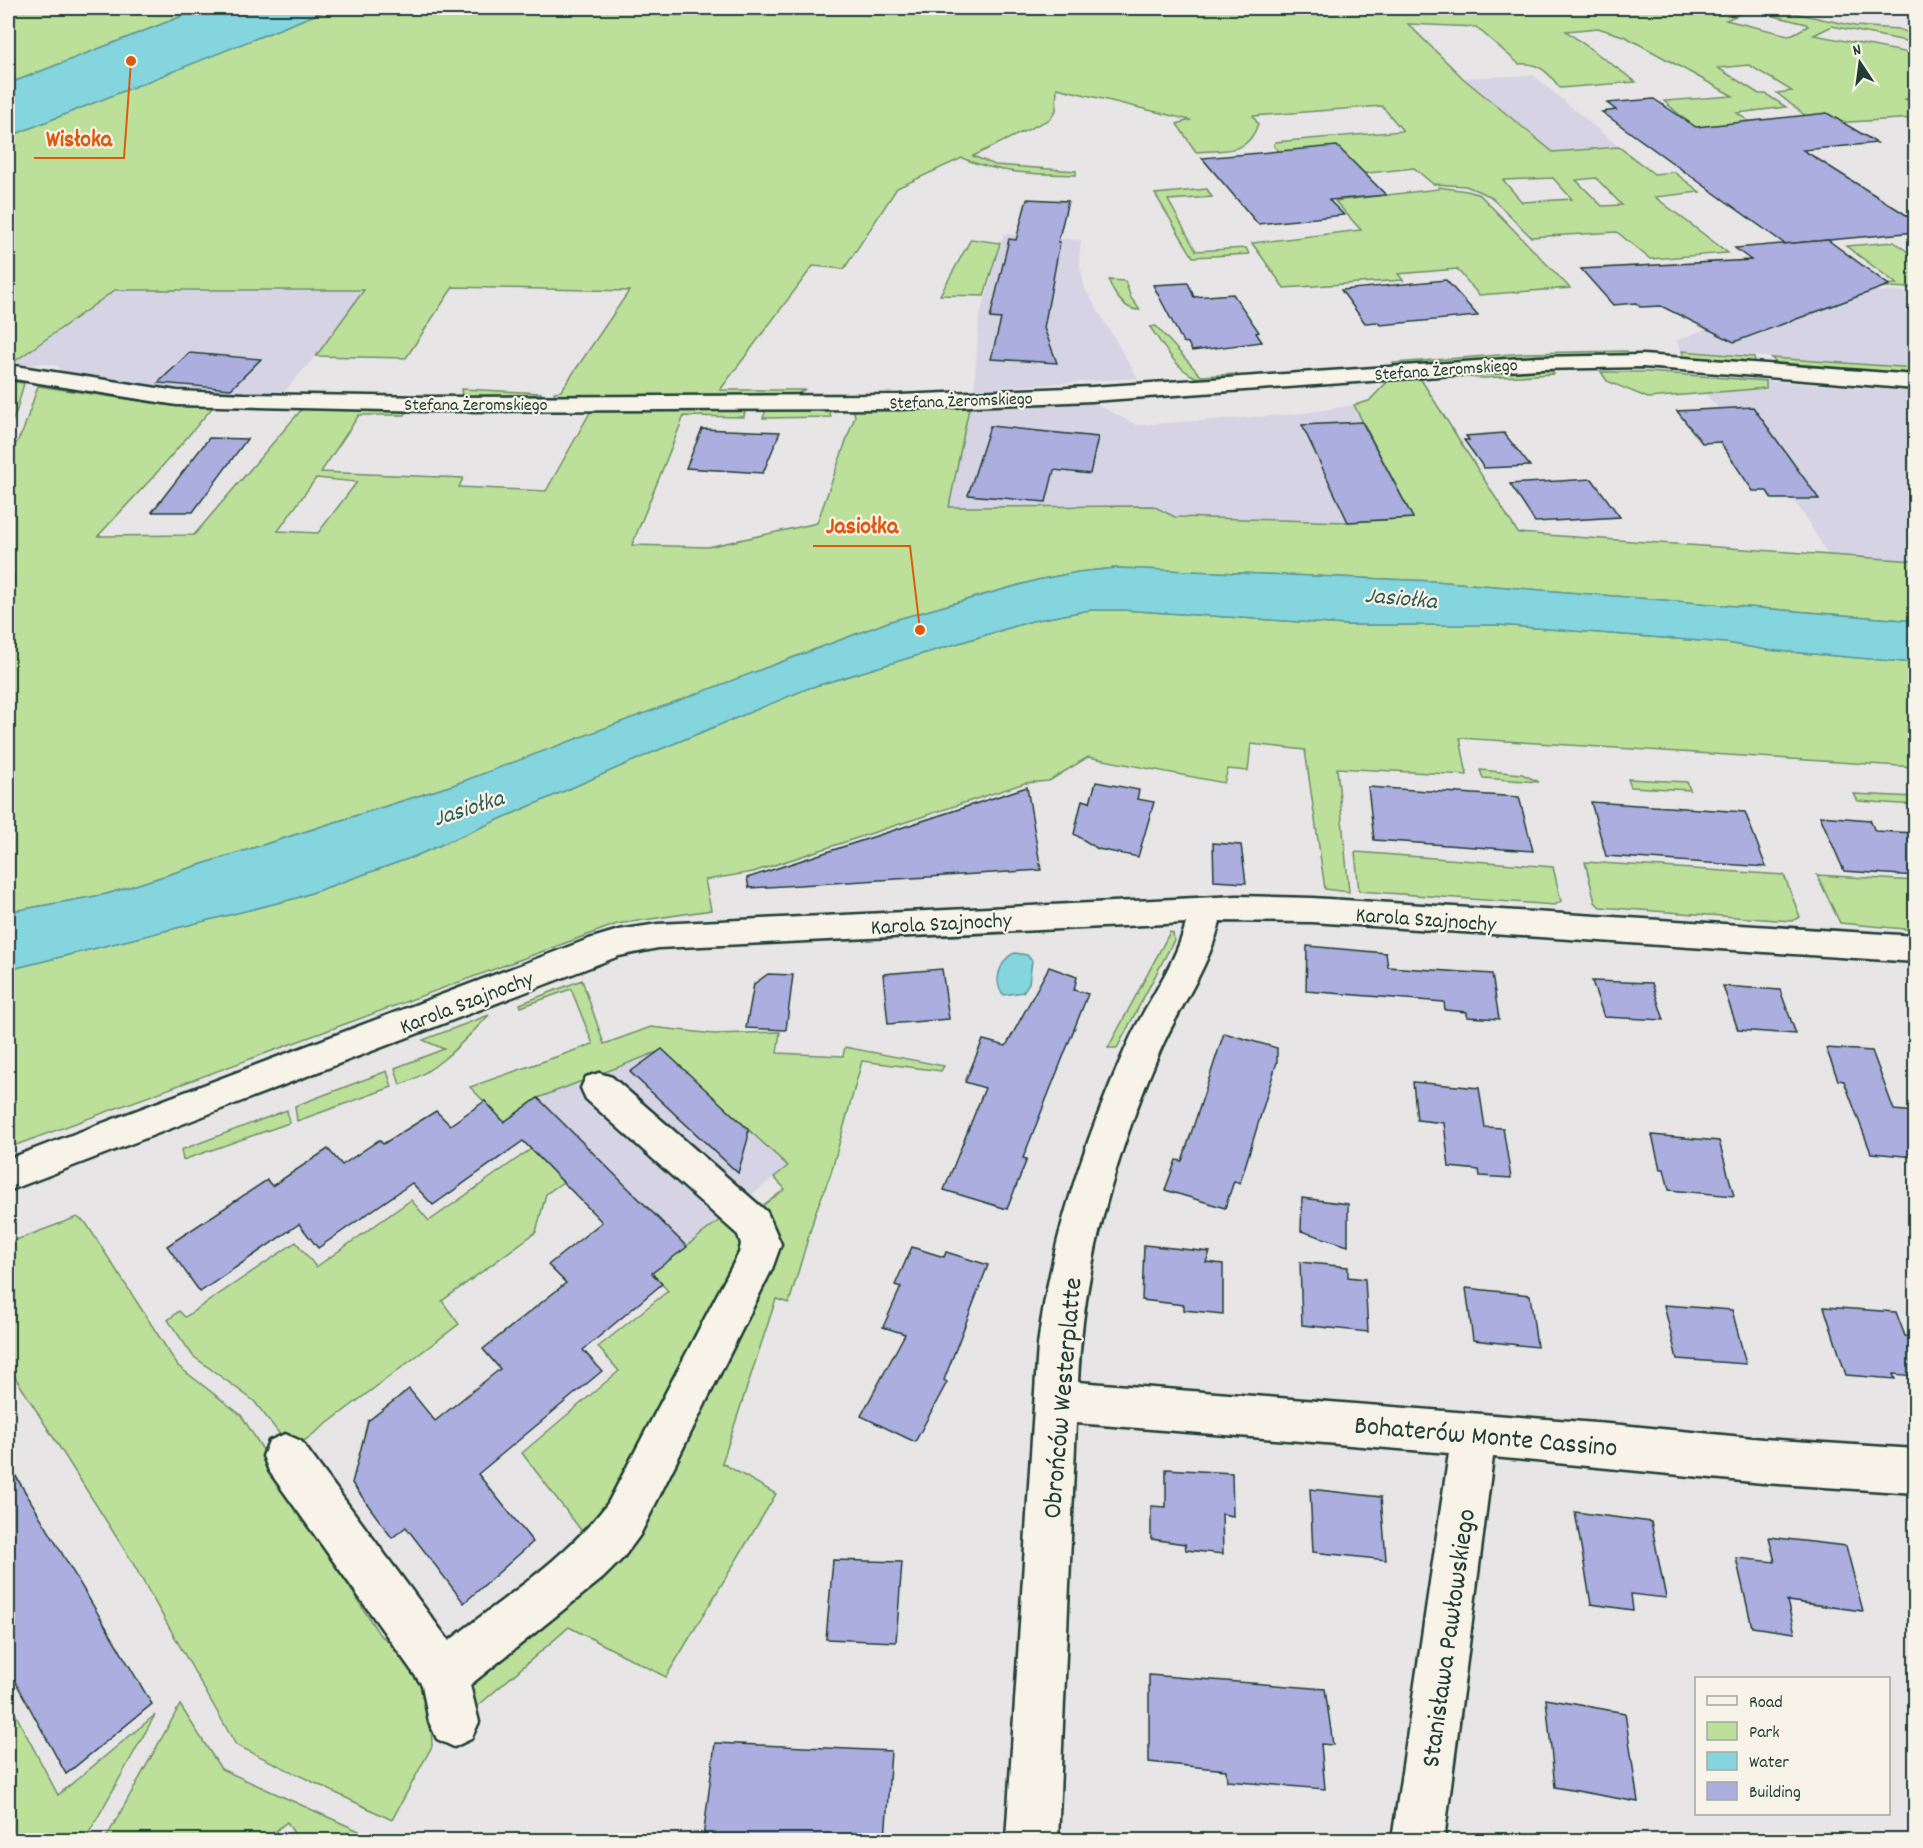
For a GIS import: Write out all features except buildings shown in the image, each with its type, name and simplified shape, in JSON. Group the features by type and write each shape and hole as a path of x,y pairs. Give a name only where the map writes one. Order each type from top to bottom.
{"street":[{"name":"Stefana Żeromskiego","path":"8,372 184,398 429,404 975,400 1538,363 1612,361 1678,363 1916,382"},
{"name":"Karola Szajnochy","path":"8,1175 619,942 676,935 1206,909 1312,910 1916,949"},
{"name":"Obrońców Westerplatte","path":"1032,1840 1062,1315 1082,1219 1101,1152 1147,1038 1196,948 1206,909"},
{"path":"444,1675 587,1562 607,1542 624,1519 758,1256 761,1244 753,1224 599,1088"},
{"name":"Bohaterów Monte Cassino","path":"1057,1401 1474,1434 1763,1461 1916,1471"},
{"name":"Stanisława Pawłowskiego","path":"1418,1840 1474,1434"},
{"path":"285,1455 444,1675 454,1722"}],"shaded area":[{"path":"1533,75 1619,147 1554,152 1464,78"},
{"path":"1004,234 1081,240 1079,259 1085,289 1138,378 974,389 979,319"},
{"path":"114,290 365,290 332,337 285,391 248,395 168,391 63,373 58,366 41,363 24,367 11,364"},
{"path":"1853,291 1915,292 1915,368 1682,351 1676,341 1786,296"},
{"path":"1766,381 1915,392 1915,561 1828,555 1804,515 1757,448 1704,393 1765,389"},
{"path":"1090,401 1137,425 1297,414 1354,405 1413,518 1348,522 1175,517 1153,506 948,507 969,408"},
{"path":"662,1049 788,1166 652,1273 504,1122 538,1098"}],"green space":[{"path":"8,8 203,8 8,84"},
{"path":"332,8 1770,8 1855,26 1898,29 1915,35 1915,39 1906,41 1832,26 1814,35 1915,54 1915,97 1905,99 1915,105 1915,118 1816,124 1777,93 1792,91 1749,65 1718,68 1759,94 1766,94 1786,107 1737,113 1769,135 1696,129 1664,101 1733,96 1626,37 1598,28 1566,31 1636,82 1560,88 1538,67 1519,64 1476,27 1408,24 1464,79 1553,152 1619,147 1654,174 1674,172 1700,192 1655,197 1728,253 1650,259 1617,232 1531,237 1490,196 1466,186 1433,184 1414,168 1304,180 1274,146 1275,142 1403,131 1382,106 1253,116 1258,124 1248,141 1241,146 1234,149 1196,152 1177,124 1190,120 1057,88 1056,110 1050,119 973,156 995,165 1076,171 1076,175 1004,170 962,158 897,188 844,269 813,266 720,390 804,390 793,397 556,397 554,392 561,391 629,291 453,287 406,358 316,356 364,290 115,290 8,364 8,137","holes":["1750,10 1806,24 1808,26 1788,35 1726,20","1553,178 1572,199 1522,202 1503,180","1596,178 1622,205 1602,206 1576,180"]},
{"path":"1438,187 1480,195 1570,288 1479,295 1457,269 1398,274 1403,280 1284,288 1252,243 1361,230 1335,201 1439,189"},
{"path":"1207,189 1212,197 1168,200 1196,251 1246,248 1249,254 1193,257 1155,194"},
{"path":"971,239 1000,243 984,296 940,295"},
{"path":"1894,242 1915,257 1915,288 1822,285 1897,284 1846,246"},
{"path":"1109,280 1125,281 1131,298 1140,310 1129,308 1120,301"},
{"path":"1156,326 1201,376 1236,374 1239,377 1206,380 1186,372 1172,358 1150,327"},
{"path":"1627,351 1627,357 1397,367 1393,363 1525,353"},
{"path":"1682,351 1754,357 1755,362 1684,357"},
{"path":"1772,358 1915,368 1915,374 1777,364"},
{"path":"1550,370 1554,374 1483,378 1448,376"},
{"path":"1601,372 1647,372 1766,381 1766,388 1648,398 1607,381"},
{"path":"1420,378 1518,533 1915,561 1916,621 1434,581 1117,568 1078,572 1037,580 891,621 453,785 107,894 8,912 8,599 14,580 13,570 8,560 8,458 23,431 38,386 167,405 213,407 98,536 194,535 302,409 407,411 405,415 359,415 321,472 463,478 459,487 546,491 592,409 745,409 744,417 684,416 632,545 708,547 817,523 855,416 853,409 969,408 949,507 1153,506 1175,517 1348,522 1413,518 1354,405 1369,401 1388,381","holes":["316,478 357,482 318,533 278,531"]},
{"path":"8,381 24,383 16,413 8,430"},
{"path":"461,389 541,393 538,397 462,397"},
{"path":"829,409 831,417 763,418 766,410"},
{"path":"1090,610 1122,610 1347,625 1499,625 1727,643 1767,650 1915,663 1915,767 1460,738 1467,775 1337,768 1349,892 1325,889 1305,750 1251,744 1248,771 1228,769 1224,783 1088,757 1049,781 1025,783 753,872 705,880 711,910 617,924 8,1148 8,970 297,898 413,857 656,751 808,688 1032,621"},
{"path":"1480,770 1522,774 1539,782 1483,778"},
{"path":"1628,779 1687,782 1690,790 1631,787"},
{"path":"1854,794 1915,797 1915,805 1858,801"},
{"path":"1355,852 1553,867 1561,901 1555,905 1359,891"},
{"path":"1585,862 1784,875 1800,917 1792,921 1600,907 1595,902"},
{"path":"1817,875 1915,881 1915,930 1840,923"},
{"path":"1170,932 1173,933 1174,940 1117,1048 1108,1048"},
{"path":"582,980 604,1044 651,1027 714,1034 780,1032 777,1053 843,1056 845,1047 944,1066 941,1071 862,1061 831,1173 816,1211 789,1303 776,1299 722,1463 776,1494 666,1677 569,1627 464,1718 468,1673 620,1541 758,1209 785,1189 774,1177 788,1166 662,1050 538,1098 504,1122 470,1087 593,1044 571,989 521,1007 520,1004"},
{"path":"489,1015 437,1064 413,1080 400,1085 395,1068 444,1049 423,1040"},
{"path":"387,1071 392,1087 297,1121 295,1106"},
{"path":"287,1110 289,1123 183,1160 181,1150"},
{"path":"531,1149 563,1182 546,1194 536,1232 442,1301 459,1324 292,1450 254,1401 193,1356 168,1320 179,1311 185,1317 296,1242 316,1267 411,1200 429,1221"},
{"path":"77,1217 86,1223 178,1366 241,1415 379,1634 408,1657 430,1693 432,1746 392,1820 236,1745 131,1560 8,1366 8,1243"},
{"path":"721,1219 749,1240 598,1526 587,1538 522,1453 619,1371 598,1347 668,1291 652,1273"},
{"path":"8,1700 58,1795 155,1715 85,1840 8,1840"},
{"path":"180,1705 221,1769 379,1840 298,1840 287,1822 265,1840 105,1840"}],"water":[{"path":"203,8 332,8 8,137 8,84"},
{"path":"1117,568 1434,581 1915,621 1915,663 1767,650 1727,643 1499,625 1347,625 1122,610 1090,610 1032,621 809,688 656,751 413,857 297,898 8,970 8,912 107,894 453,785 891,621 1037,580 1078,572"},
{"path":"1015,953 1027,955 1032,961 1029,983 1023,992 1004,995 1000,990 999,972 1005,960"}],"place":[{"name":"Wisłoka","path":"131,61"},
{"name":"Jasiołka","path":"920,630"}]}
